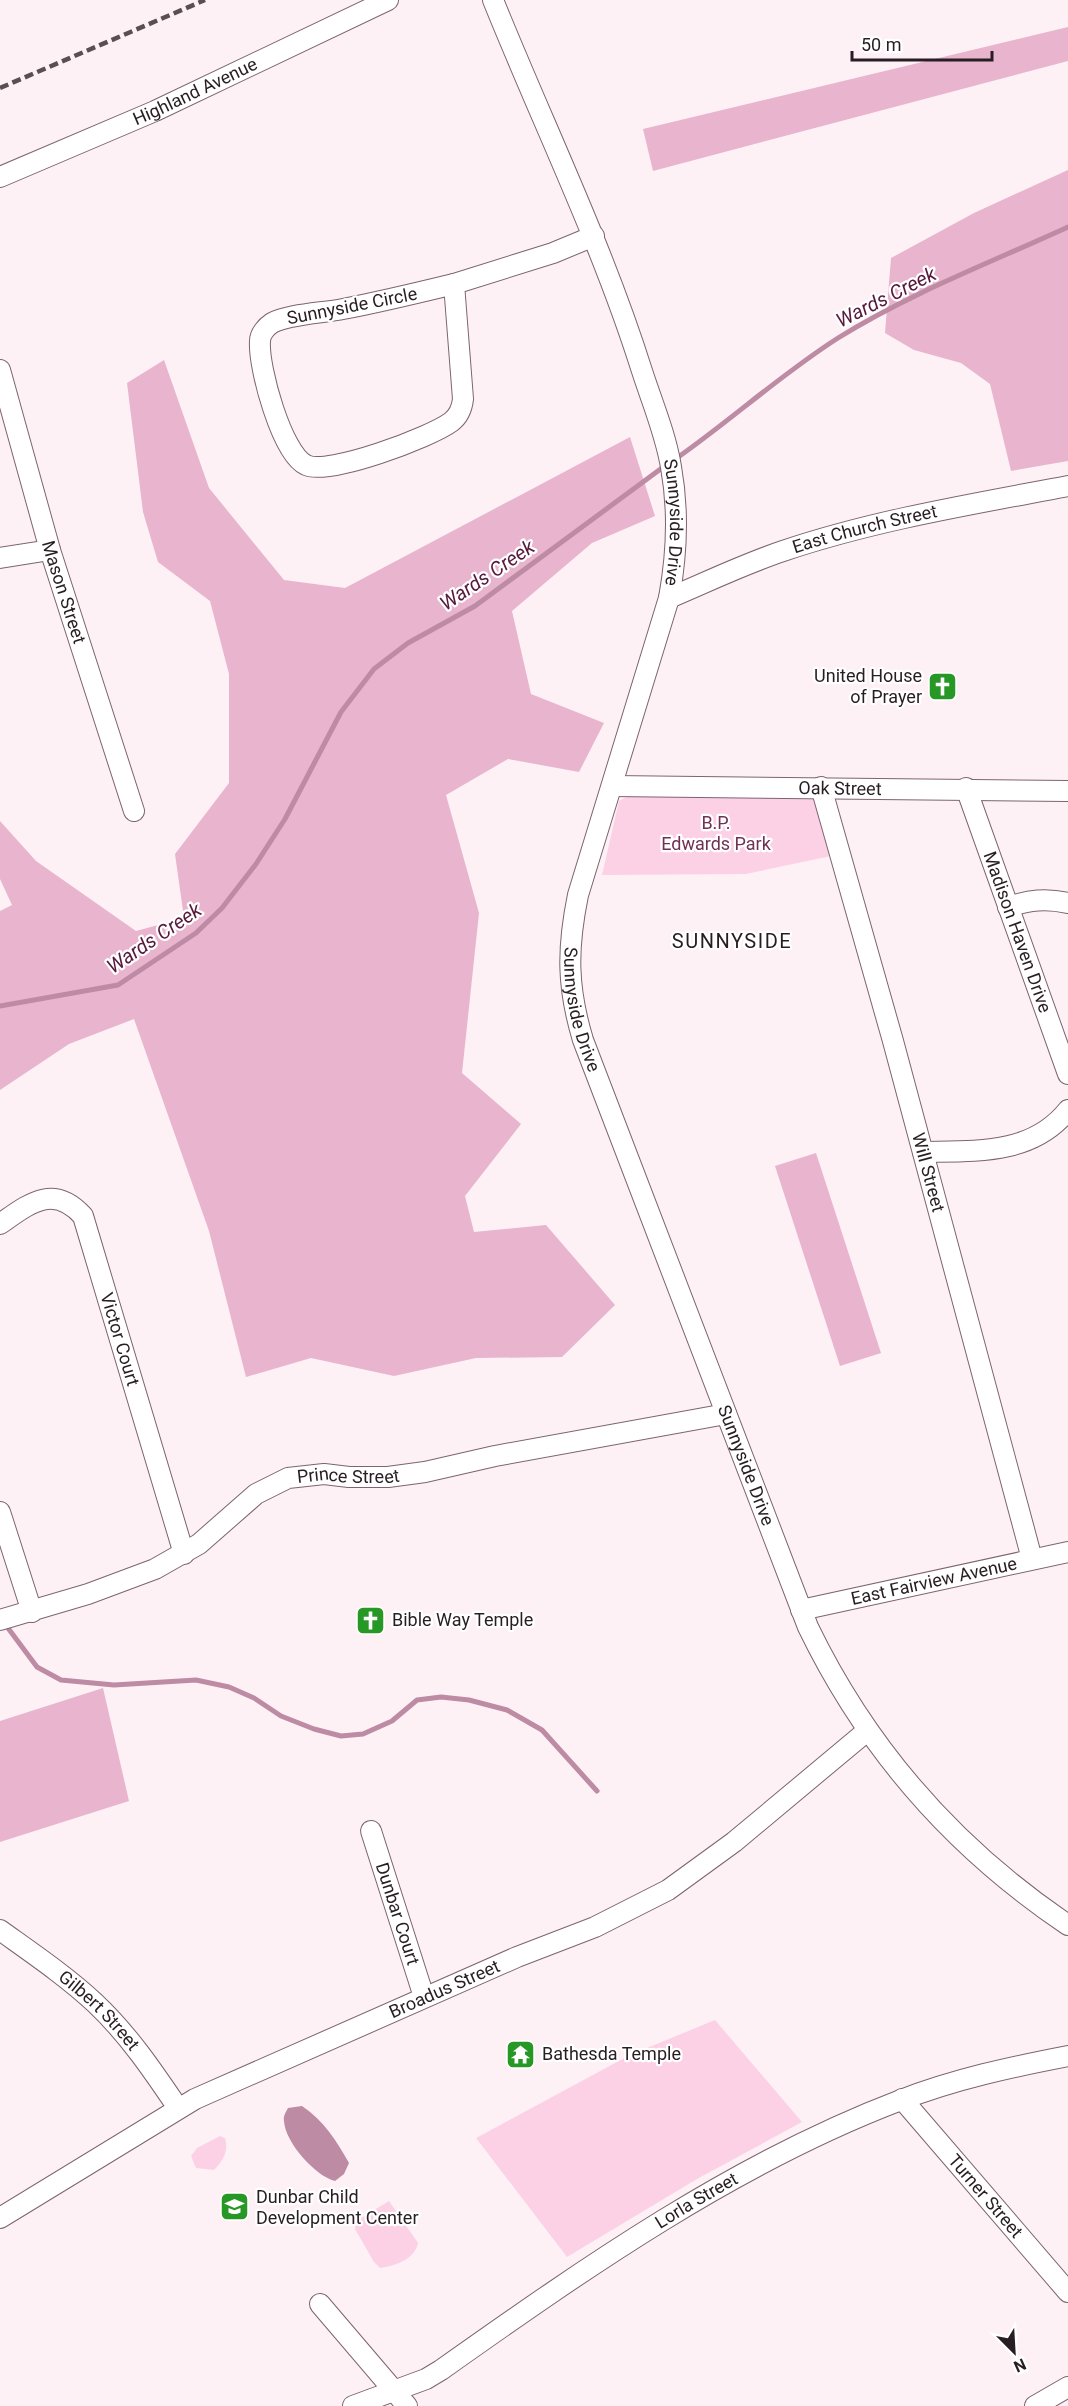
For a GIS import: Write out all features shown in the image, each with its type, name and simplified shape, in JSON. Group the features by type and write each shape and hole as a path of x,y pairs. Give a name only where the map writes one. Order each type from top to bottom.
{"street":[{"name":"Highland Avenue","path":"0,177 155,111 388,0"},
{"name":"Sunnyside Drive","path":"494,0 594,236 629,332 671,465 677,531 675,565 669,598 578,895 570,931 568,968 572,1004 583,1040 801,1610 821,1654 867,1731 906,1782 950,1830 998,1874 1068,1925"},
{"name":"Sunnyside Circle","path":"454,284 463,399 459,414 453,421 398,447 362,458 317,469 301,462 290,449 270,397 260,342 266,328 279,321 363,306 454,284 553,253 594,236"},
{"name":"Mason Street","path":"0,370 50,550 134,811"},
{"name":"East Church Street","path":"669,598 754,562 815,542 928,513 1068,486"},
{"path":"0,558 50,550"},
{"name":"Oak Street","path":"612,786 1068,791"},
{"name":"Will Street","path":"821,787 923,1152 1032,1559"},
{"name":"Madison Haven Drive","path":"966,789 1068,1074"},
{"path":"1008,908 1029,900 1051,899 1068,903"},
{"path":"923,1152 975,1151 1020,1143 1043,1134 1068,1110"},
{"name":"Victor Court","path":"0,1224 41,1199 65,1201 83,1216 184,1554"},
{"name":"Prince Street","path":"0,1620 99,1590 155,1569 184,1554 215,1533 256,1494 288,1478 324,1474 349,1478 388,1477 424,1472 495,1456 726,1414"},
{"path":"0,1512 32,1611"},
{"name":"East Fairview Avenue","path":"801,1610 1068,1552"},
{"name":"Broadus Street","path":"0,2218 178,2108 424,1997 595,1927 668,1890 734,1842 867,1731"},
{"name":"Dunbar Court","path":"371,1830 424,1997"},
{"name":"Gilbert Street","path":"0,1930 68,1979 95,2004 151,2068 178,2108"},
{"name":"Lorla Street","path":"353,2406 401,2399 601,2260 705,2196 792,2148 902,2099 996,2070 1068,2056"},
{"name":"Turner Street","path":"902,2099 1068,2292"},
{"path":"320,2304 401,2399"},
{"path":"1035,2406 1068,2387"}],"green space":[{"name":"B.P. Edwards Park","path":"635,792 815,794 831,856 746,874 602,875 619,801"},
{"path":"715,2020 802,2122 697,2179 567,2257 476,2138 630,2055"},
{"path":"220,2136 225,2138 226,2147 220,2163 214,2170 196,2168 191,2156 197,2148"},
{"path":"389,2201 418,2243 409,2257 392,2266 380,2268 374,2262 355,2229 356,2221"}],"shaded area":[{"path":"1068,27 1068,61 653,171 643,129"},
{"path":"1068,170 1068,461 1011,471 990,384 961,363 914,350 885,333 891,258 974,213"},
{"path":"164,360 209,488 284,580 345,588 630,437 655,516 592,543 512,611 531,694 604,723 579,772 508,759 446,795 479,913 462,1073 521,1124 465,1196 474,1232 546,1225 615,1305 562,1357 476,1358 394,1376 311,1358 246,1377 209,1231 134,1019 69,1044 0,1090 0,911 12,905 0,879 0,821 36,861 136,931 184,918 175,854 229,783 229,674 210,601 158,562 143,512 127,383"},
{"path":"816,1153 881,1353 840,1366 775,1166"},
{"path":"103,1688 129,1801 0,1842 0,1721"},
{"path":"302,2106 329,2132 349,2163 344,2174 335,2181 310,2165 290,2139 284,2121 285,2114 288,2108"}],"waterway":[{"name":"Wards Creek","path":"674,460 796,367 865,322 922,292 1068,227"},
{"name":"Wards Creek","path":"0,1006 118,985 196,933 222,908 256,864 285,819 341,712 374,669 408,643 475,606 666,465"},
{"path":"5,1624 37,1667 61,1680 114,1685 196,1680 229,1687 254,1698 281,1716 314,1729 341,1736 363,1734 392,1721 417,1700 441,1697 469,1700 507,1710 542,1730 597,1791"}],"railway":[{"path":"0,88 205,0"}],"place":[{"name":"United House of Prayer","path":"943,686"},
{"name":"Bible Way Temple","path":"371,1620"},
{"name":"Bathesda Temple","path":"521,2054"},
{"name":"Dunbar Child Development Center","path":"235,2207"}],"district":[{"name":"SUNNYSIDE","path":"732,941"}]}
